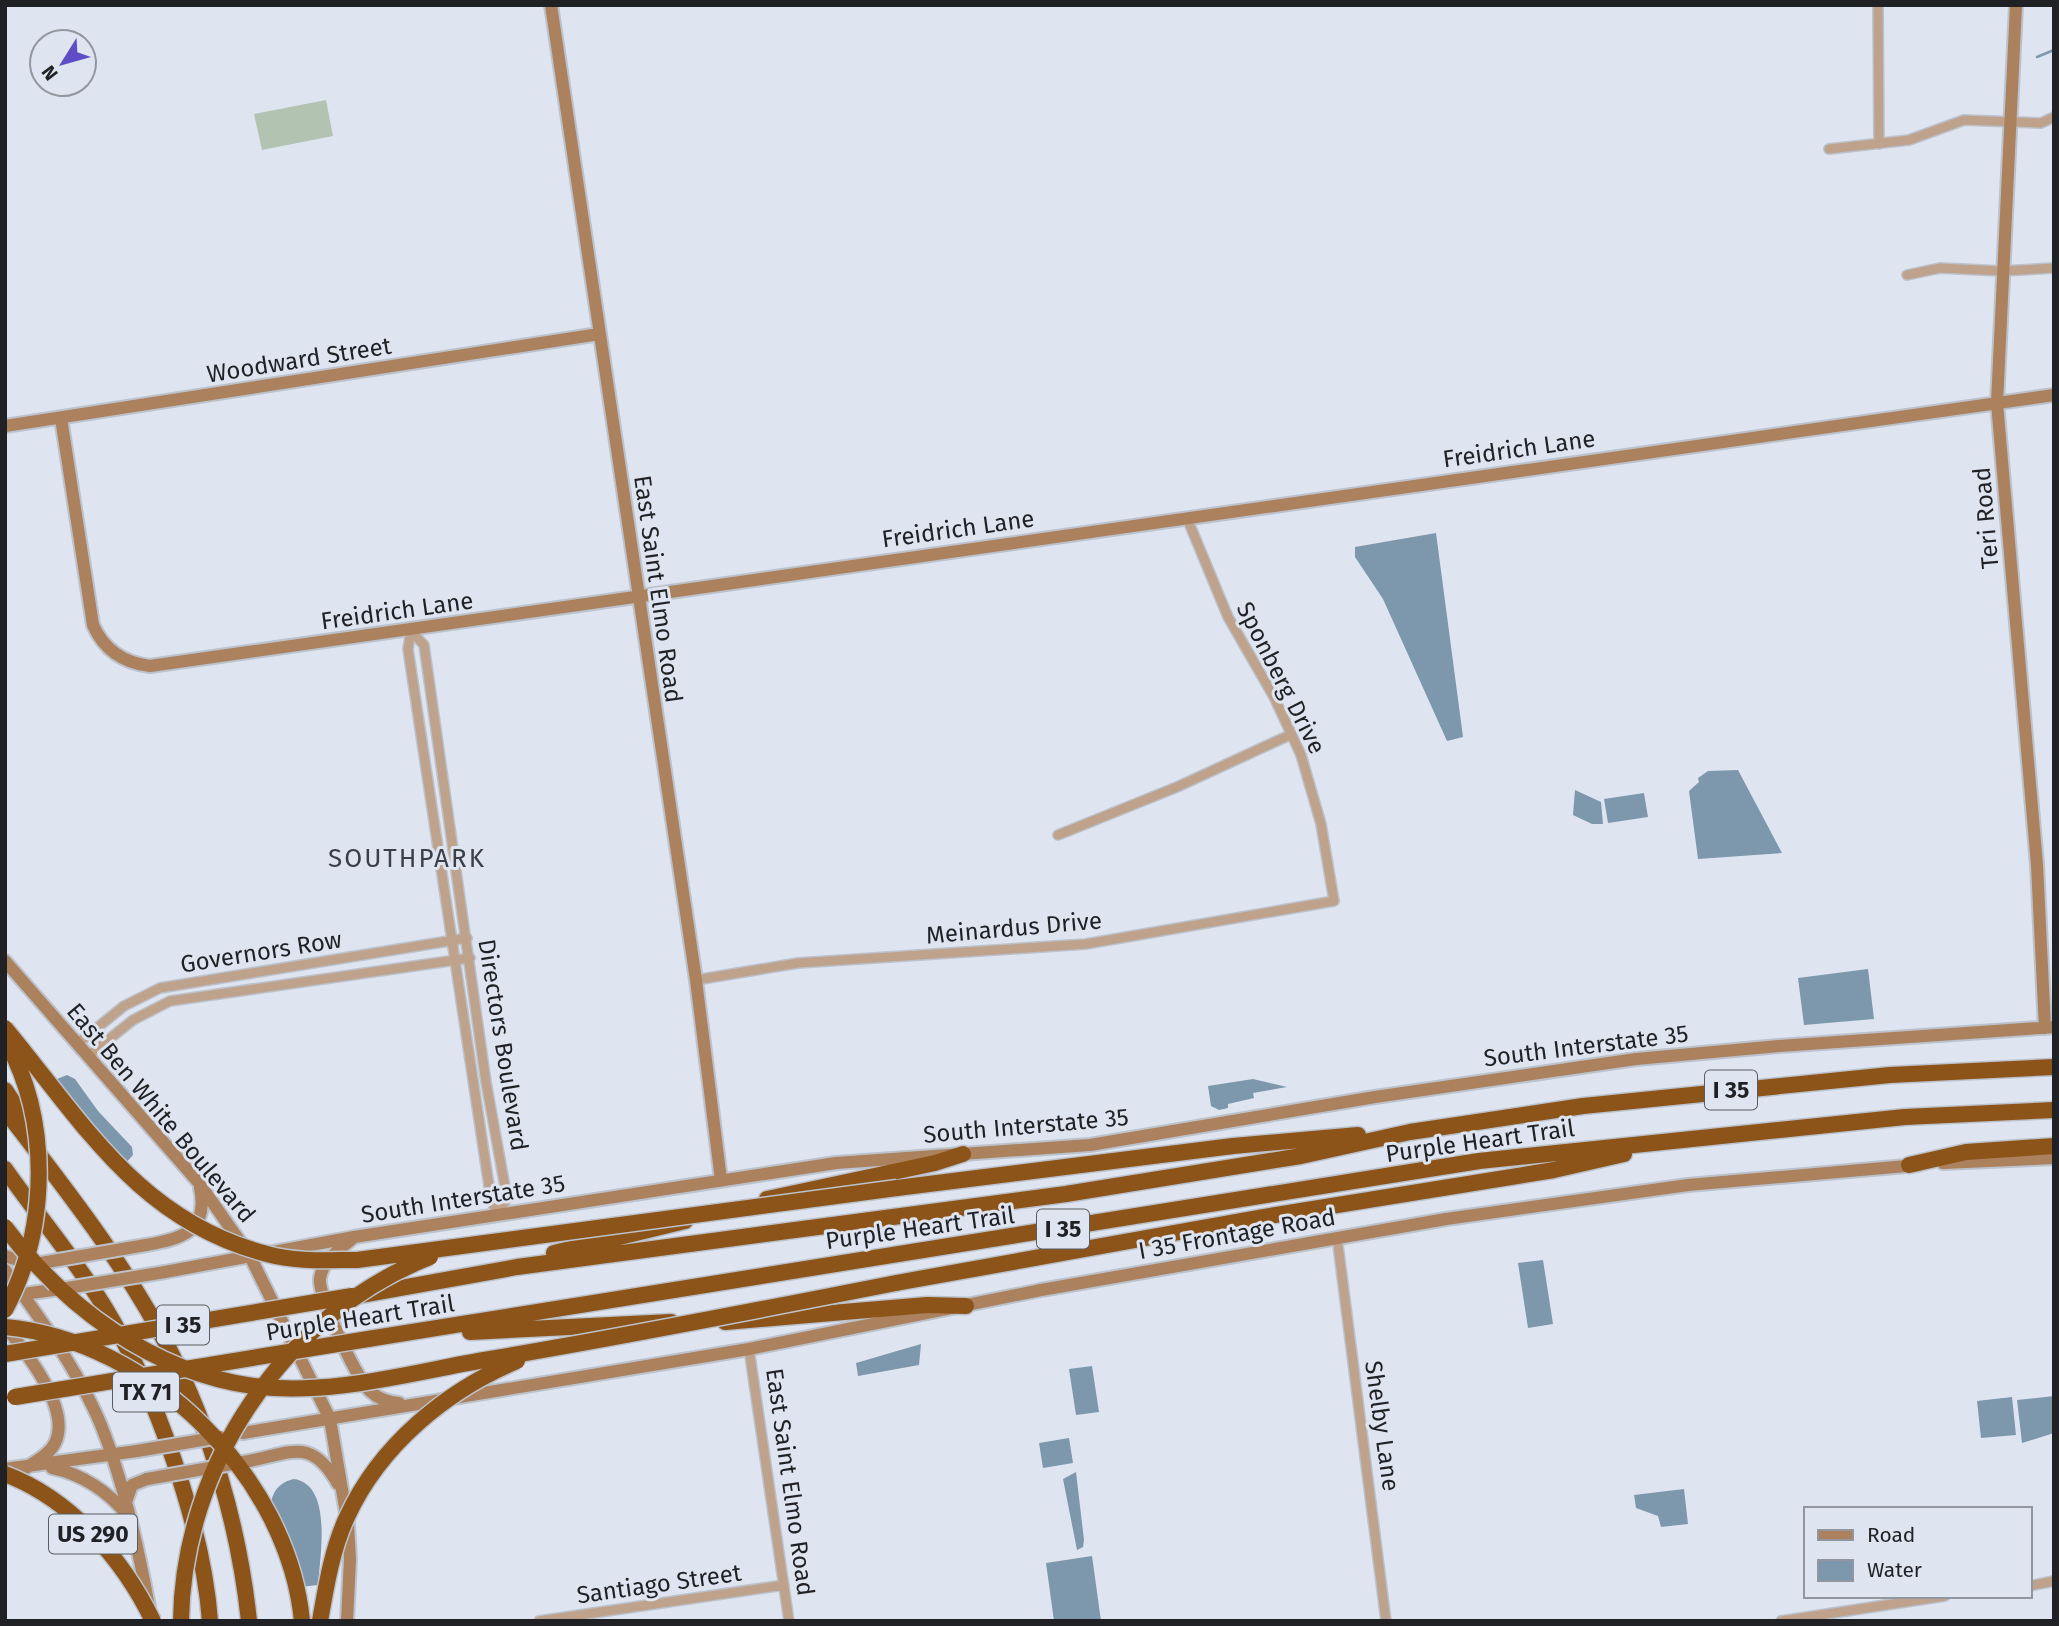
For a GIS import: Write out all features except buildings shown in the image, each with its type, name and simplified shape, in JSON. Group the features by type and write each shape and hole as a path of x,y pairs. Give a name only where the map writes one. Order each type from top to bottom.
{"highway":[{"path":"5,1028 115,1165 151,1197 188,1221 266,1254 302,1259 357,1260 448,1250 897,1188 1233,1146 1410,1132"},
{"path":"5,1038 23,1079 36,1132 40,1191 26,1262 5,1310"},
{"name":"Purple Heart Trail","path":"5,1354 517,1267 1066,1194 1301,1156 1410,1132 1659,1097 1890,1075 2054,1067"},
{"path":"5,1090 71,1196"},
{"name":"Purple Heart Trail","path":"10,1398 1479,1161 1905,1117 2054,1110"},
{"name":"TX 71","path":"5,1111 71,1196 135,1291 167,1345 190,1393 231,1520 249,1621"},
{"path":"5,1227 62,1293 95,1320 170,1361 253,1385 334,1386 535,1353 896,1283 1263,1217 1554,1170 1702,1137"},
{"path":"1909,1165 1966,1152 2054,1146"},
{"path":"517,1267 557,1252 767,1199 935,1163 963,1154"},
{"name":"TX 71","path":"5,1169 105,1309 152,1405 194,1528 210,1621"},
{"path":"5,1176 20,1191"},
{"path":"181,1621 187,1554 205,1494 240,1419 271,1375 312,1331 355,1294 396,1270 448,1250"},
{"path":"426,1331 479,1332 626,1323 728,1322 927,1306 966,1306"},
{"path":"5,1327 63,1340 123,1366 174,1400 210,1432 267,1506 288,1556 302,1621"},
{"path":"320,1621 332,1562 347,1517 393,1448 423,1418 455,1392 489,1373 535,1353"},
{"name":"US 290","path":"5,1474 46,1496 101,1542 124,1570 152,1621"}],"main road":[{"name":"East Saint Elmo Road","path":"551,5 696,980 721,1180"},
{"name":"Teri Road","path":"2016,5 1997,403 2049,1027"},
{"name":"Woodward Street","path":"5,426 600,334"},
{"name":"Freidrich Lane","path":"61,418 90,619 104,644 121,658 142,665 158,666 411,631 638,595 2054,395"},
{"name":"East Ben White Boulevard","path":"5,961 199,1183 250,1256 330,1419 344,1494 350,1559 346,1621"},
{"name":"South Interstate 35","path":"5,1296 165,1272 354,1237 854,1161 1090,1145 1375,1097 1636,1059 1779,1045 2049,1027"},
{"path":"1909,1165 2054,1158"},
{"name":"I 35 Frontage Road","path":"966,1306 1337,1237 1517,1209 1744,1179 1909,1165"},
{"path":"5,1256 20,1263 35,1264 172,1240 194,1227 202,1216 199,1183"},
{"path":"354,1237 330,1257 319,1280 320,1292 364,1385 378,1397 406,1404"},
{"path":"5,1270 71,1369 100,1423 130,1519 152,1621"},
{"path":"5,1469 137,1451 406,1404 749,1349 966,1306"},
{"path":"5,1327 39,1370 56,1413 58,1432 55,1444 26,1468"},
{"path":"126,1504 132,1485 147,1479 307,1452 318,1456 328,1466 344,1494"},
{"path":"42,1466 65,1470 87,1480 117,1503 130,1519"}],"street":[{"path":"1878,5 1880,144"},
{"path":"1829,149 1909,140 1964,120 2041,122 2054,117"},
{"path":"1907,275 1940,268 2002,271 2054,268"},
{"name":"Sponberg Drive","path":"1187,518 1228,617 1293,734 1318,808 1334,901"},
{"name":"Directors Boulevard","path":"411,631 424,645 486,1082 507,1198 498,1215"},
{"name":"Directors Boulevard","path":"411,631 408,649 472,1084 491,1199 498,1215"},
{"path":"1058,835 1177,787 1293,734"},
{"name":"Meinardus Drive","path":"696,980 790,964 1086,944 1334,901"},
{"name":"Governors Row","path":"77,1044 124,1006 160,988 467,939"},
{"name":"Governors Row","path":"88,1056 133,1020 170,1001 470,958"},
{"path":"472,1084 486,1082"},
{"name":"Shelby Lane","path":"1337,1237 1386,1621"},
{"name":"East Saint Elmo Road","path":"749,1349 789,1621"},
{"path":"2031,1586 2054,1581"},
{"name":"Santiago Street","path":"539,1621 784,1585"},
{"path":"1781,1621 1932,1598"}],"green space":[{"path":"326,100 333,136 262,150 254,114"}],"water":[{"path":"1436,533 1463,737 1447,741 1383,599 1355,557 1355,547"},
{"path":"1738,770 1782,853 1698,859 1689,791 1699,782 1698,778 1708,771"},
{"path":"1575,790 1601,802 1603,824 1592,824 1573,815"},
{"path":"1644,793 1648,817 1608,823 1604,799"},
{"path":"1868,969 1874,1019 1804,1025 1798,978"},
{"path":"67,1075 75,1079 98,1111 132,1147 133,1155 122,1167 112,1168 102,1160 50,1087 57,1079"},
{"path":"1253,1079 1287,1087 1253,1093 1254,1098 1228,1104 1228,1108 1219,1110 1211,1106 1208,1086"},
{"path":"1543,1260 1553,1324 1528,1328 1518,1263"},
{"path":"921,1344 919,1365 858,1376 856,1363"},
{"path":"1092,1366 1099,1412 1076,1415 1069,1369"},
{"path":"2054,1396 2054,1433 2022,1443 2017,1400"},
{"path":"2012,1397 2016,1435 1981,1438 1977,1401"},
{"path":"1069,1438 1073,1463 1043,1468 1039,1443"},
{"path":"1076,1472 1084,1540 1083,1547 1077,1550 1063,1479"},
{"path":"294,1479 306,1484 314,1494 319,1508 322,1540 318,1585 291,1588 276,1543 270,1510 273,1496 280,1485"},
{"path":"1684,1489 1688,1524 1661,1527 1658,1516 1636,1508 1634,1495"},
{"path":"1092,1556 1101,1621 1054,1621 1046,1563"}],"waterway":[{"path":"2037,57 2054,50"}],"district":[{"name":"SOUTHPARK","path":"407,858"}]}
